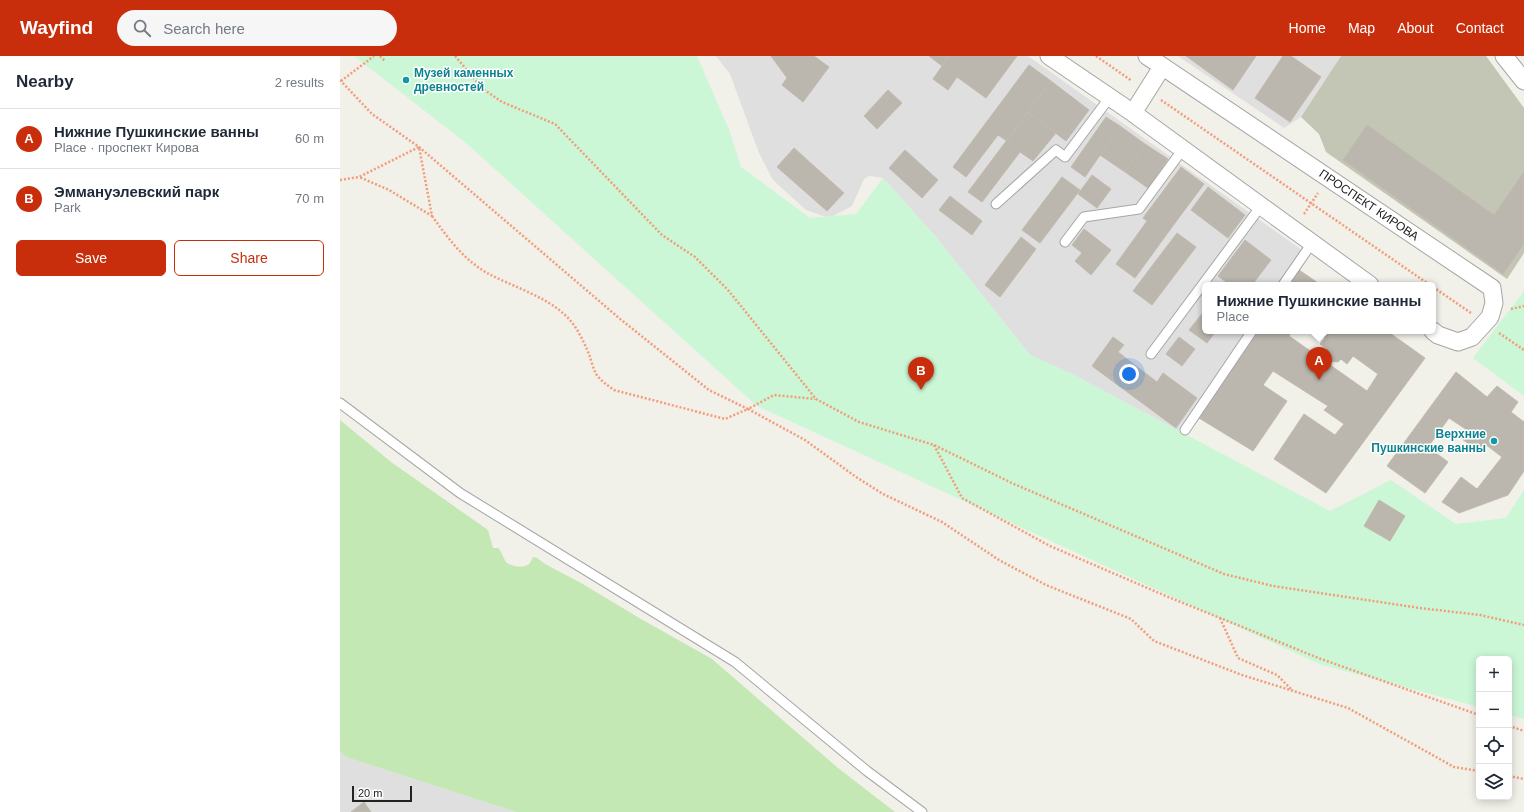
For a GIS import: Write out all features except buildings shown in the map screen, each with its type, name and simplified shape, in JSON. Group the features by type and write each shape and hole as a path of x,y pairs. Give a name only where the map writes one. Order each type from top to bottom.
{"street":[{"path":"1049,56 1133,112 1366,282"},
{"name":"ПРОСПЕКТ КИРОВА","path":"1147,56 1492,288 1494,303 1490,317 1472,337 1458,342 1436,333"},
{"path":"1504,56 1524,81"},
{"path":"1133,112 1162,67"}],"lane":[{"path":"996,204 1056,150 1065,158 1110,97"},
{"path":"1065,242 1084,217 1139,210 1183,149"},
{"path":"1205,282 1261,206"},
{"path":"1285,282 1312,243"},
{"path":"1151,354 1202,285"},
{"path":"1185,430 1250,334"},
{"path":"340,403 460,493 735,662 867,771 922,812"}],"path":[{"path":"374,56 340,81 372,114 419,147 619,318 709,390 805,440 856,477 883,494 942,522 999,560 1046,584 1131,619 1154,641 1242,675 1348,708 1454,767 1476,771"},
{"path":"380,56 385,61"},
{"path":"455,56 483,89 502,102 555,124 662,234 695,258 728,290 816,399 858,422 934,445 1014,484 1224,574 1273,586 1420,608 1480,615 1524,625"},
{"path":"1096,56 1426,282"},
{"path":"340,180 359,176 419,147"},
{"path":"419,147 432,216"},
{"path":"359,176 389,190 432,216 452,244 471,262 493,276 531,293 565,314 584,343 596,373 603,382 614,390 725,419 774,395 816,399"},
{"path":"1294,230 1328,178"},
{"path":"1508,338 1524,350"},
{"path":"934,445 962,498 1050,546 1321,659 1476,714"},
{"path":"1220,618 1238,658 1277,675 1293,692"},
{"path":"1512,727 1524,731"},
{"path":"1512,777 1524,779"}],"shaded area":[{"path":"716,56 1028,56 1302,250 1280,282 1202,282 1202,334 1245,334 1179,431 1072,374 1030,355 936,237 883,178 869,176 864,179 852,206 829,218 806,210 773,180 759,153 730,74"},
{"path":"1178,56 1341,56 1301,117 1284,128"},
{"path":"1341,56 1486,56 1524,108 1524,253 1507,279 1326,152 1319,134 1301,117"},
{"path":"340,751 346,757 516,812 340,812"}],"green space":[{"path":"354,56 697,56 730,132 741,167 810,218 856,214 883,178 936,237 1030,355 1072,374 1330,511 1391,480 1456,524 1506,518 1524,490 1524,719 1512,716 1512,656 1476,656 1476,706 1319,664 757,406 466,143"},
{"path":"1524,291 1524,396 1473,358"},
{"path":"340,420 391,462 488,530 493,548 498,548 508,564 518,567 525,566 530,563 533,557 537,558 712,659 838,768 895,812 516,812 346,757 340,751"}],"place":[{"name":"Музей каменных древностей","path":"406,80"},
{"name":"Нижние Пушкинские ванны","path":"1319,380"},
{"name":"Эммануэлевский парк","path":"921,390"},
{"name":"Верхние Пушкинские ванны","path":"1494,441"}]}
